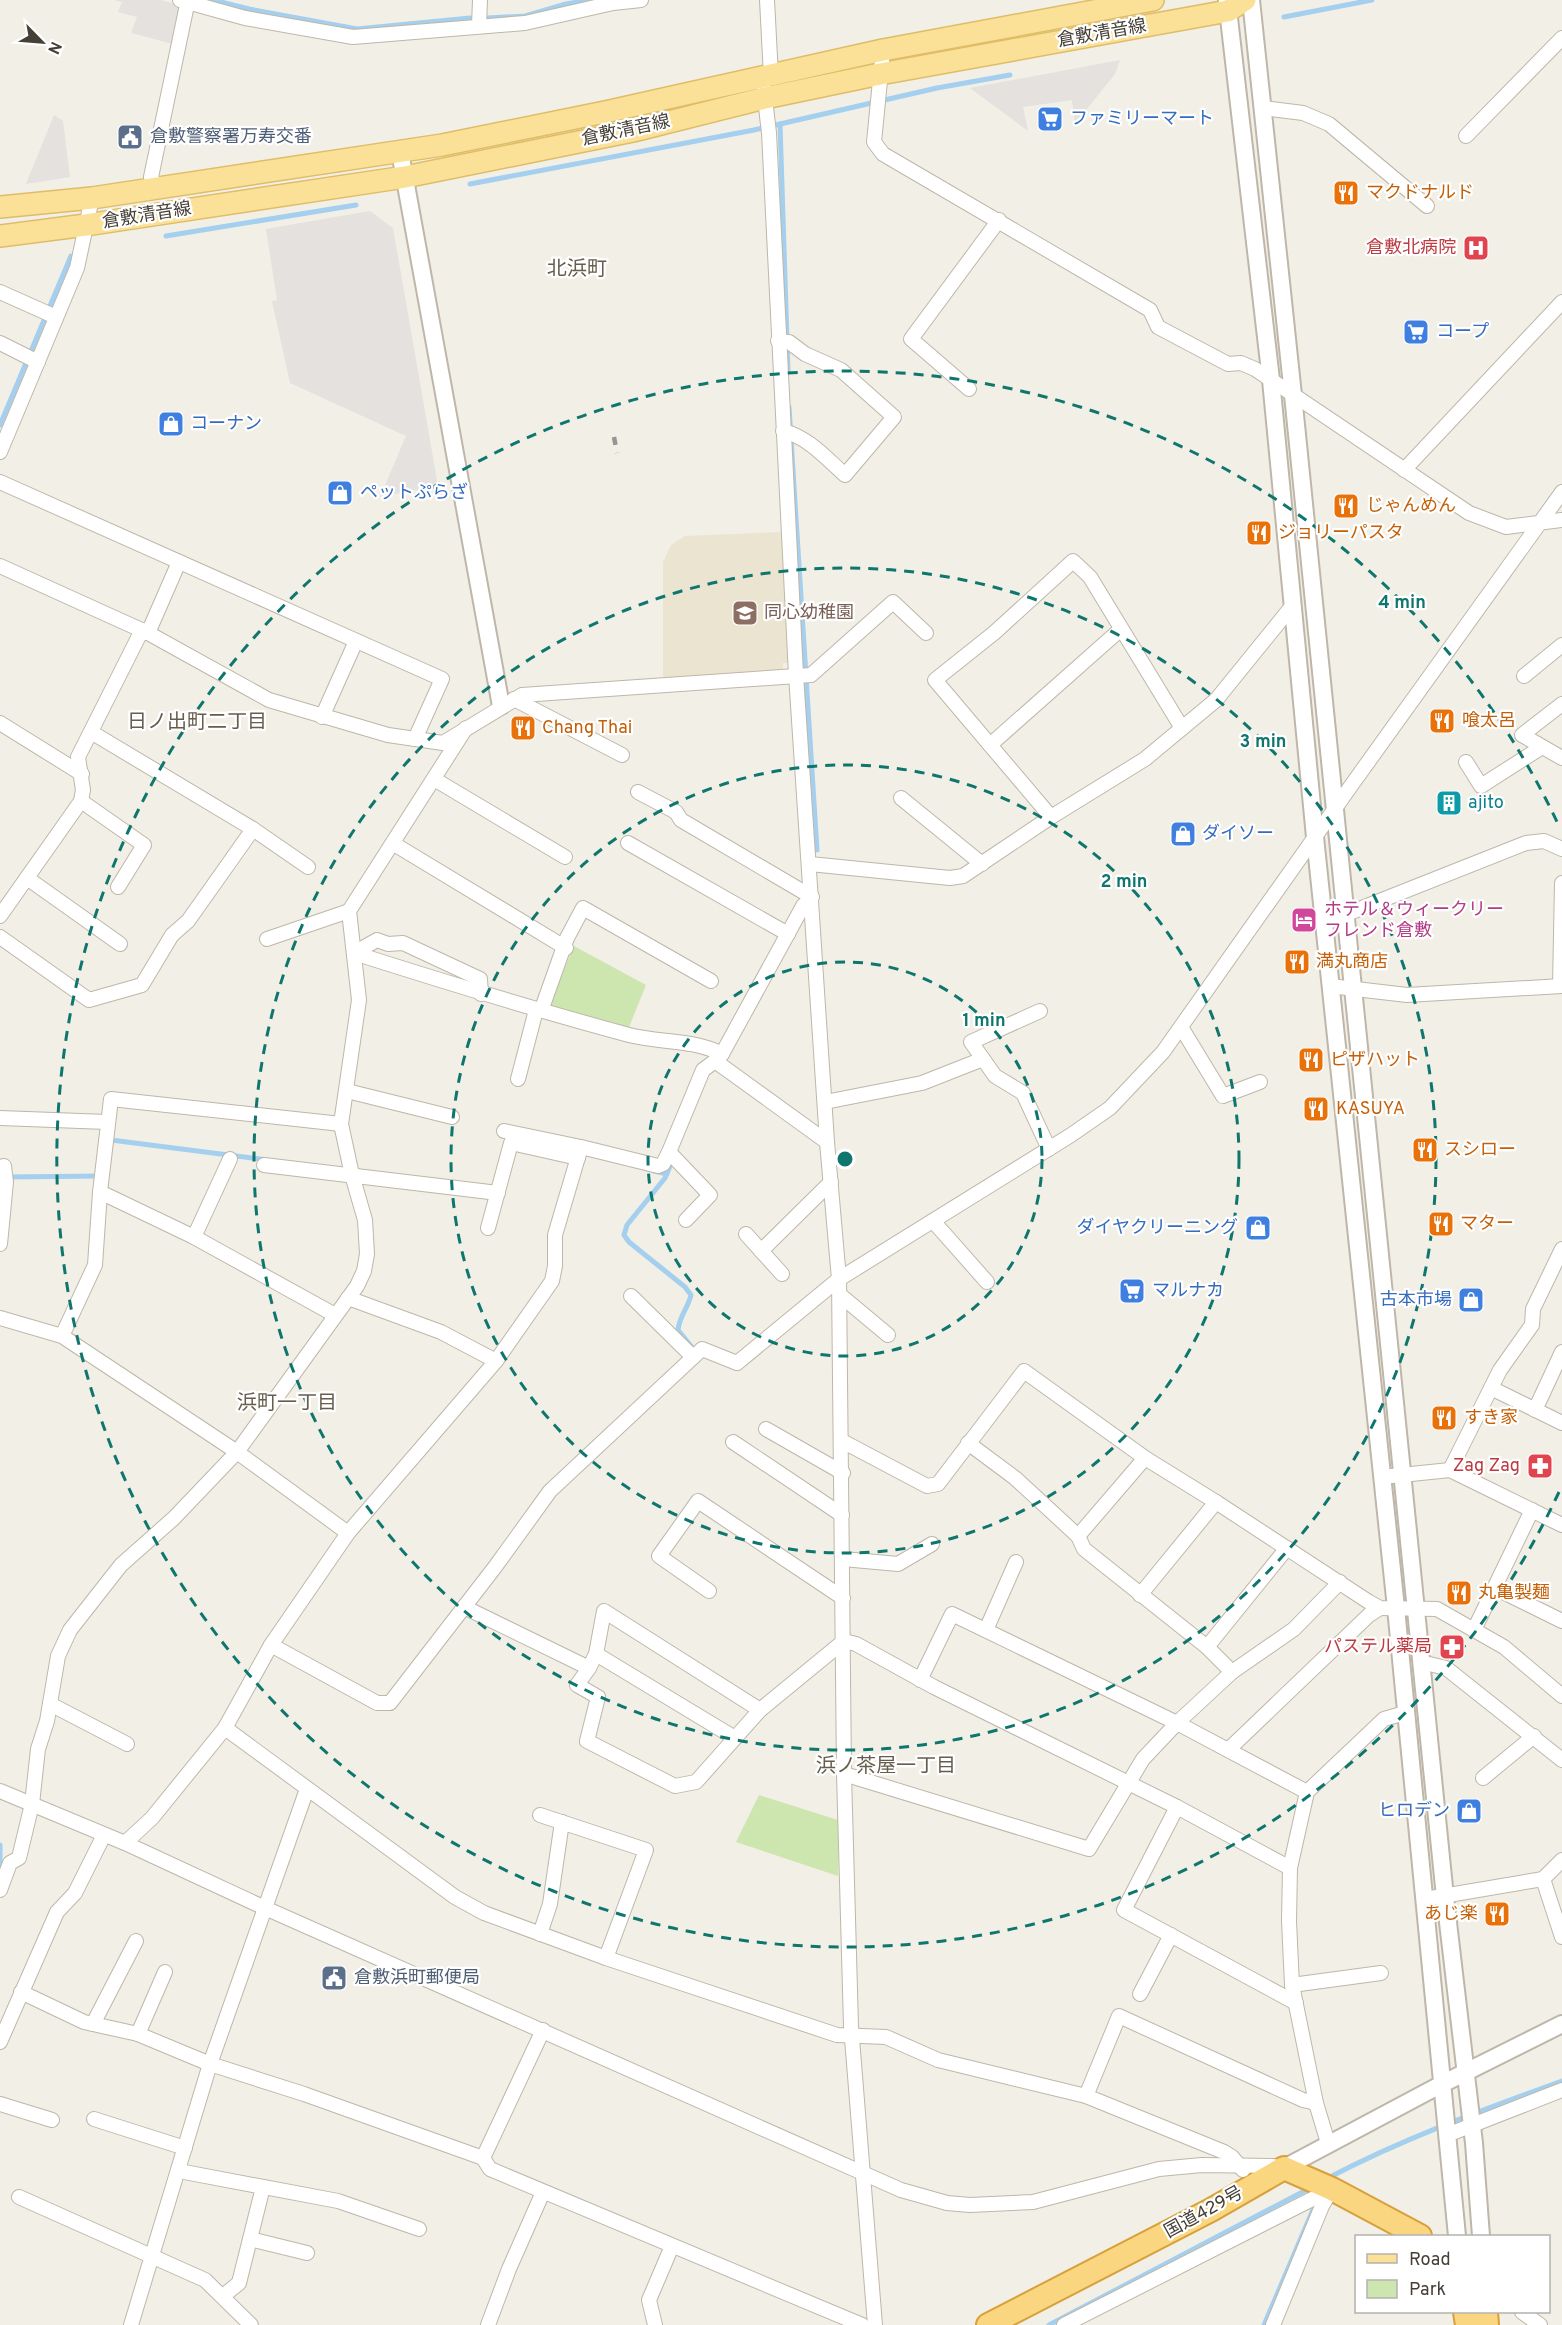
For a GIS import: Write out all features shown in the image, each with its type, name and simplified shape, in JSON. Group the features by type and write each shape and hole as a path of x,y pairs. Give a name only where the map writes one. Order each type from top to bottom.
{"highway":[{"path":"1284,2168 1323,2185 1418,2235"},
{"name":"国道429号","path":"988,2325 1200,2216 1284,2168"}],"main road":[{"name":"倉敷清音線","path":"0,236 405,177 633,131 766,84 882,50 1153,0"},
{"name":"倉敷清音線","path":"0,207 92,198 400,152 766,84 879,84 1233,4"}],"street":[{"path":"478,26 480,0"},
{"path":"156,188 151,177 185,1 245,18 353,37 525,23 613,3 640,0"},
{"path":"767,0 768,125 784,341 810,864 827,1142 840,1295 844,1774 851,2035 875,2325"},
{"path":"1251,0 1415,1609 1471,2118 1481,2235"},
{"path":"1233,4 1314,837 1382,1477 1388,1608 1405,1713 1457,2235"},
{"path":"1466,136 1562,38"},
{"path":"882,50 874,142 883,154 1150,310 1158,327 1228,364 1248,365 1469,513 1506,527 1562,520"},
{"path":"1263,108 1304,112 1329,123 1427,206"},
{"path":"400,152 507,702"},
{"path":"0,451 31,359 50,314 77,268 92,198"},
{"path":"969,389 911,339 999,220"},
{"path":"0,292 50,314"},
{"path":"1404,470 1562,302"},
{"path":"784,341 805,354 841,370 894,417 845,475 808,442 788,432"},
{"path":"0,343 31,359"},
{"path":"0,482 442,679 415,739"},
{"path":"271,1645 377,1703 390,1703 550,1491 702,1349 737,1363 839,1279 1049,1149 1110,1108 1163,1052 1562,492"},
{"path":"1051,817 935,680 994,633 1073,561 1090,577 1182,728"},
{"path":"0,916 81,801 84,790 78,757 179,562"},
{"path":"0,566 145,631 269,700 388,735 443,743 522,694 811,675 893,602 926,633"},
{"path":"810,864 950,878 963,876 1051,817 1145,759 1216,700 1293,605"},
{"path":"990,745 1121,629"},
{"path":"322,717 356,641"},
{"path":"1524,676 1562,645"},
{"path":"507,702 622,755"},
{"path":"1562,704 1522,735 1562,758"},
{"path":"0,723 82,774"},
{"path":"267,939 349,911 394,844 466,728"},
{"path":"91,732 253,829 308,867"},
{"path":"1466,762 1481,786 1542,747"},
{"path":"434,779 565,856"},
{"path":"638,792 676,812 681,820 812,897"},
{"path":"901,798 982,864"},
{"path":"81,801 144,845 118,887"},
{"path":"0,937 89,1000 142,985 172,935 188,921 253,829"},
{"path":"1324,923 1526,843 1544,841 1562,849"},
{"path":"628,843 785,932"},
{"path":"394,844 566,948"},
{"path":"27,878 120,944"},
{"path":"1330,986 1407,995 1561,986 1562,883"},
{"path":"488,1228 511,1143 658,1166 673,1156 704,1070 719,1057 785,932 812,897"},
{"path":"518,1079 538,1011 566,948 567,938 583,908 711,981"},
{"path":"0,1890 3,1870 19,1858 32,1804 38,1749 47,1721 58,1656 70,1630 121,1565 182,1510 237,1452 348,1298 364,1271 368,1254 365,1220 341,1124 358,1009 349,911"},
{"path":"354,953 377,940 388,944 403,943 480,979 481,994"},
{"path":"354,953 538,1011 634,1036 709,1047 827,1142"},
{"path":"1040,1011 971,1042 995,1076 1023,1093 1049,1149"},
{"path":"1181,1027 1223,1096 1260,1082"},
{"path":"825,1102 922,1083 983,1059"},
{"path":"347,1091 452,1117"},
{"path":"62,1336 95,1265 101,1182 111,1099 341,1124"},
{"path":"0,1118 107,1122"},
{"path":"504,1131 579,1153"},
{"path":"125,1843 152,1818 225,1728 271,1645 348,1533 496,1361 552,1281 555,1266 555,1235 579,1153"},
{"path":"673,1156 710,1195 686,1220"},
{"path":"194,1237 230,1159"},
{"path":"264,1165 352,1172 498,1193"},
{"path":"0,1244 4,1173"},
{"path":"101,1182 194,1237 335,1315"},
{"path":"761,1251 831,1182"},
{"path":"933,1221 987,1282"},
{"path":"746,1234 783,1274"},
{"path":"1450,1470 1500,1370 1532,1324 1533,1309 1562,1249"},
{"path":"840,1295 888,1335"},
{"path":"631,1296 693,1357"},
{"path":"348,1298 441,1332 496,1361"},
{"path":"0,1318 62,1336 237,1452 348,1533"},
{"path":"1535,1410 1562,1352"},
{"path":"842,1441 927,1486 938,1484 1024,1371 1145,1458 1340,1582 1388,1608"},
{"path":"1491,1388 1562,1423"},
{"path":"766,1429 843,1473"},
{"path":"733,1442 842,1515"},
{"path":"968,1443 1015,1478 1078,1536 1084,1549 1206,1647 1232,1672"},
{"path":"1078,1536 1145,1458"},
{"path":"1382,1477 1450,1470 1562,1525"},
{"path":"709,1591 659,1556 698,1501 843,1598"},
{"path":"1140,1594 1216,1502"},
{"path":"1474,1630 1532,1510"},
{"path":"843,1559 898,1564 932,1544"},
{"path":"1206,1647 1287,1548"},
{"path":"986,1630 1016,1562"},
{"path":"844,1774 1089,1849 1143,1759 1177,1723 1232,1672 1294,1629 1340,1582"},
{"path":"1495,1588 1562,1620"},
{"path":"464,1607 589,1668"},
{"path":"1228,1750 1369,1616 1388,1608 1437,1609 1504,1647 1562,1696"},
{"path":"760,1710 604,1611 596,1654 577,1685 598,1697 587,1741 675,1786 696,1782 760,1710 844,1641"},
{"path":"920,1680 952,1614 1177,1723 1307,1792"},
{"path":"844,1641 856,1644 920,1680 1177,1807 1290,1868"},
{"path":"596,1654 735,1738"},
{"path":"1421,1662 1446,1668 1562,1760"},
{"path":"50,1704 127,1744"},
{"path":"1328,2143 1317,2103 1292,1985 1289,1921 1290,1868 1307,1792 1384,1719 1405,1713"},
{"path":"225,1728 455,1897 484,1913 606,1958 837,2035 886,2037 938,2060 1086,2096 1224,2152 1232,2157 1248,2178 1247,2190"},
{"path":"1483,1778 1534,1736"},
{"path":"131,2325 210,2064 307,1789"},
{"path":"0,1791 125,1843 265,1908 901,2190 947,2203 970,2205 1034,2202 1159,2169 1203,2165 1284,2168 1465,2072 1562,2024"},
{"path":"1177,1807 1124,1910 1296,2003"},
{"path":"540,1815 646,1850 606,1958"},
{"path":"540,1934 550,1904 562,1822"},
{"path":"0,2042 57,1912 75,1893 104,1835"},
{"path":"1425,1899 1543,1879 1562,1860"},
{"path":"1543,1879 1562,1937"},
{"path":"1140,1994 1171,1935"},
{"path":"93,2024 135,1941"},
{"path":"138,2034 165,1972"},
{"path":"1292,1985 1381,1972"},
{"path":"21,1992 84,2022 138,2034 210,2064 304,2094 483,2158 490,2169 862,2325"},
{"path":"1086,2096 1119,2016 1303,2100 1317,2103"},
{"path":"483,2158 543,2030"},
{"path":"1446,2128 1562,2090"},
{"path":"0,2104 52,2120"},
{"path":"94,2119 185,2148"},
{"path":"179,2171 338,2201 419,2229"},
{"path":"1064,2325 1323,2185"},
{"path":"1273,2325 1322,2206 1323,2185"},
{"path":"223,2296 239,2283 263,2187"},
{"path":"488,2325 509,2269 543,2192"},
{"path":"18,2197 205,2280 251,2325"},
{"path":"250,2239 307,2253"},
{"path":"655,2325 649,2300 672,2246"},
{"path":"1523,2313 1540,2325"}],"shaded area":[{"path":"114,0 161,0 182,6 173,44 131,33 137,17 118,12 122,2"},
{"path":"1120,60 1115,74 1075,124 1072,100 1023,107 1028,131 970,88"},
{"path":"54,115 63,121 70,177 26,184"},
{"path":"370,211 393,228 438,486 380,497 406,436 290,383 272,301 277,300 266,229"},
{"path":"782,532 790,663 783,663 783,669 663,678 663,562 671,545 685,536"}],"green space":[{"path":"574,946 646,985 627,1032 547,1009"},
{"path":"759,1795 838,1820 838,1876 736,1842"}],"waterway":[{"path":"213,0 357,29 470,18"},
{"path":"487,18 525,16 566,4 590,0"},
{"path":"1284,17 1372,0"},
{"path":"470,184 754,130 937,88 1010,75"},
{"path":"780,124 788,371"},
{"path":"166,236 356,205"},
{"path":"0,425 71,256"},
{"path":"789,407 817,850"},
{"path":"111,1144 111,1140 268,1160"},
{"path":"673,1159 665,1178 627,1225 624,1235 629,1242 685,1287 691,1295 678,1330 691,1346"},
{"path":"654,1171 667,1174"},
{"path":"6,1177 101,1176"},
{"path":"0,1845 0,1869"},
{"path":"1326,2179 1413,2138 1562,2081"},
{"path":"1049,2325 1310,2188"},
{"path":"1264,2325 1315,2205"}],"railway":[{"path":"614,437 617,453"}],"place":[{"name":"ファミリーマート","path":"1050,119"},
{"name":"倉敷警察署万寿交番","path":"130,137"},
{"name":"マクドナルド","path":"1346,193"},
{"name":"倉敷北病院","path":"1476,248"},
{"name":"コープ","path":"1416,332"},
{"name":"コーナン","path":"171,424"},
{"name":"ペットぷらざ","path":"340,493"},
{"name":"じゃんめん","path":"1346,506"},
{"name":"ジョリーパスタ","path":"1259,533"},
{"name":"同心幼稚園","path":"745,613"},
{"name":"喰太呂","path":"1442,721"},
{"name":"Chang Thai","path":"523,728"},
{"name":"ajito","path":"1449,803"},
{"name":"ダイソー","path":"1183,834"},
{"name":"ホテル＆ウィークリー フレンド倉敷","path":"1304,920"},
{"name":"満丸商店","path":"1297,962"},
{"name":"ピザハット","path":"1311,1060"},
{"name":"KASUYA","path":"1316,1109"},
{"name":"スシロー","path":"1425,1150"},
{"name":"マター","path":"1441,1224"},
{"name":"ダイヤクリーニング","path":"1258,1228"},
{"name":"マルナカ","path":"1132,1291"},
{"name":"古本市場","path":"1471,1300"},
{"name":"すき家","path":"1444,1418"},
{"name":"Zag Zag","path":"1540,1466"},
{"name":"丸亀製麺","path":"1459,1593"},
{"name":"パステル薬局","path":"1452,1647"},
{"name":"ヒロデン","path":"1469,1811"},
{"name":"あじ楽","path":"1497,1914"},
{"name":"倉敷浜町郵便局","path":"334,1978"}],"district":[{"name":"北浜町","path":"577,270"},
{"name":"日ノ出町二丁目","path":"197,723"},
{"name":"浜町一丁目","path":"287,1404"},
{"name":"浜ノ茶屋一丁目","path":"886,1767"}]}
